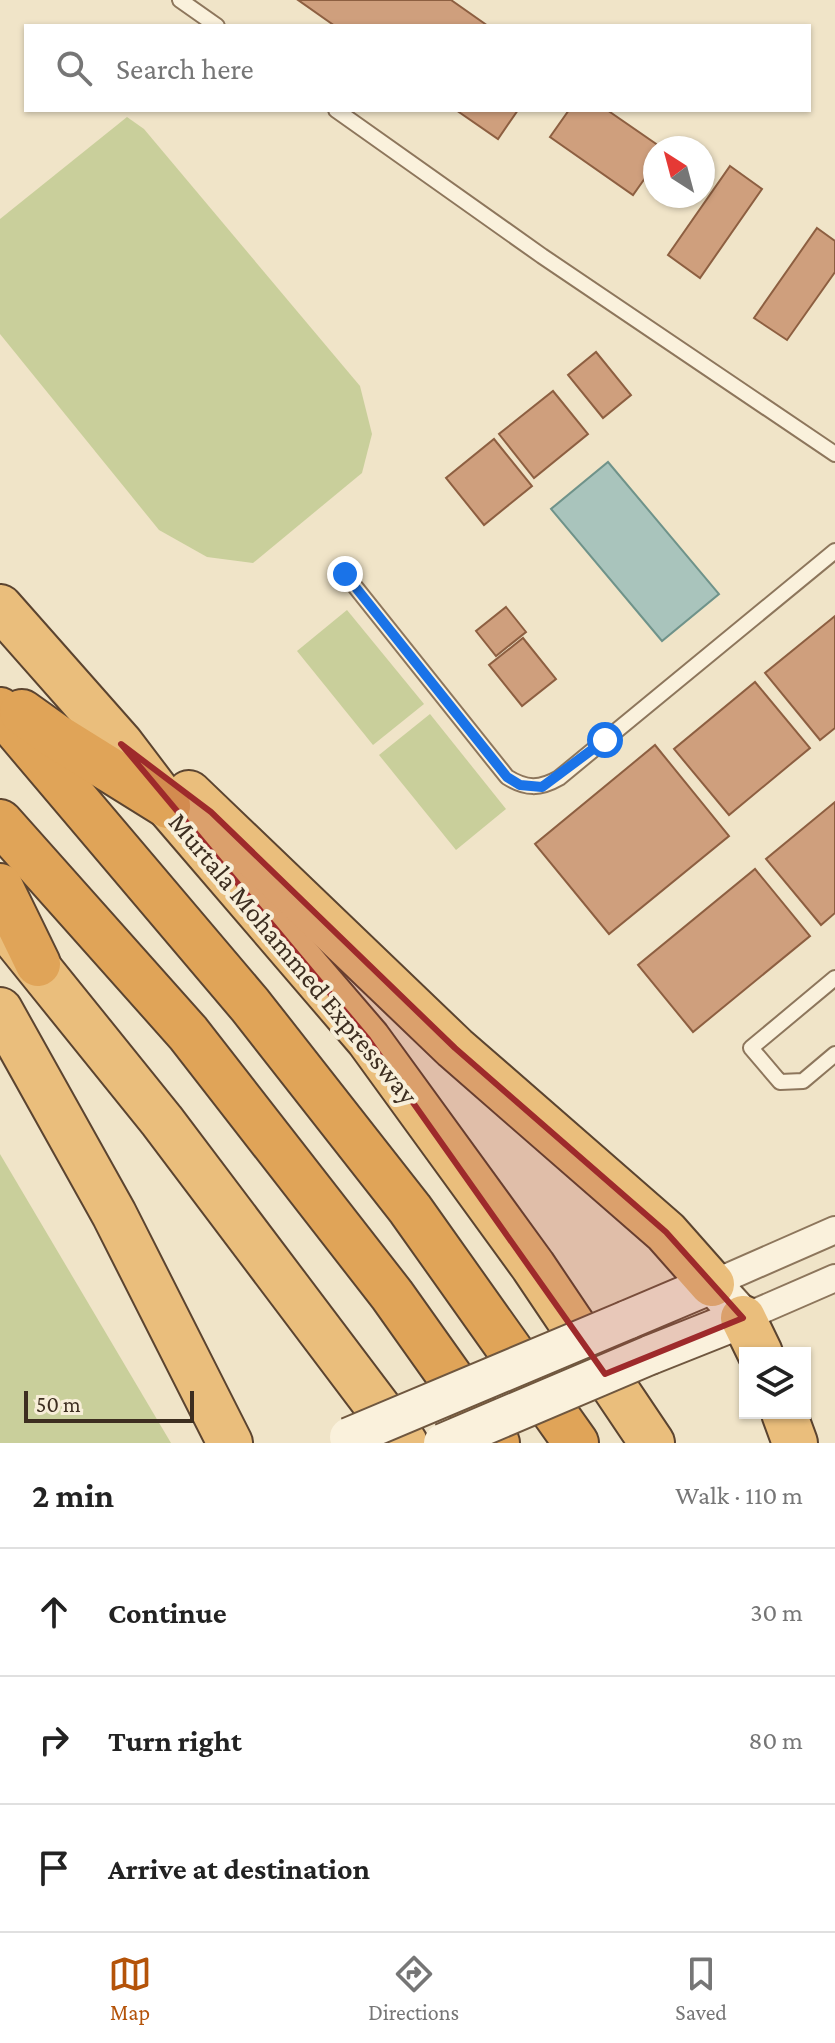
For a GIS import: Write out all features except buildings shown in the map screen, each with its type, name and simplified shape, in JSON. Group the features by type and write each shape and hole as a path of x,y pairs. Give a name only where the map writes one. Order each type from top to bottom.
{"highway":[{"name":"Murtala Mohammed Expressway","path":"0,607 121,744 168,806 368,1039 533,1266 652,1443"},
{"path":"0,695 57,737 168,806"},
{"path":"0,710 250,1005 392,1185 576,1443"},
{"path":"121,744 211,812 455,1048 666,1232 712,1284"},
{"path":"0,822 188,1033 392,1295 497,1443"},
{"path":"0,886 38,964"},
{"path":"0,921 38,964 162,1121 405,1443"},
{"path":"0,1010 114,1214 230,1443"},
{"path":"786,1419 795,1443"}],"main road":[{"path":"341,1440 712,1284 752,1336 650,1355 443,1443"}],"street":[{"path":"712,1284 835,1230"},
{"path":"752,1336 835,1278"}],"lane":[{"path":"180,0 214,24"},
{"path":"339,112 835,454"},
{"path":"345,574 507,777 520,785 542,787 559,778 835,551"},
{"path":"835,978 751,1048 780,1082 803,1081 835,1054"}],"highlighted area":[{"path":"121,744 211,812 455,1048 666,1232 743,1318 605,1374 368,1039"}],"green space":[{"path":"127,117 144,129 360,386 372,434 362,473 253,563 207,557 159,530 0,334 0,219"},
{"path":"347,610 424,704 373,745 297,651"},
{"path":"430,714 506,809 456,850 379,755"},
{"path":"0,1154 171,1443 0,1443"}],"water":[{"path":"608,462 719,594 662,641 551,509"}],"route":[{"path":"345,574 507,777 520,785 542,787 559,778 605,740"}]}
